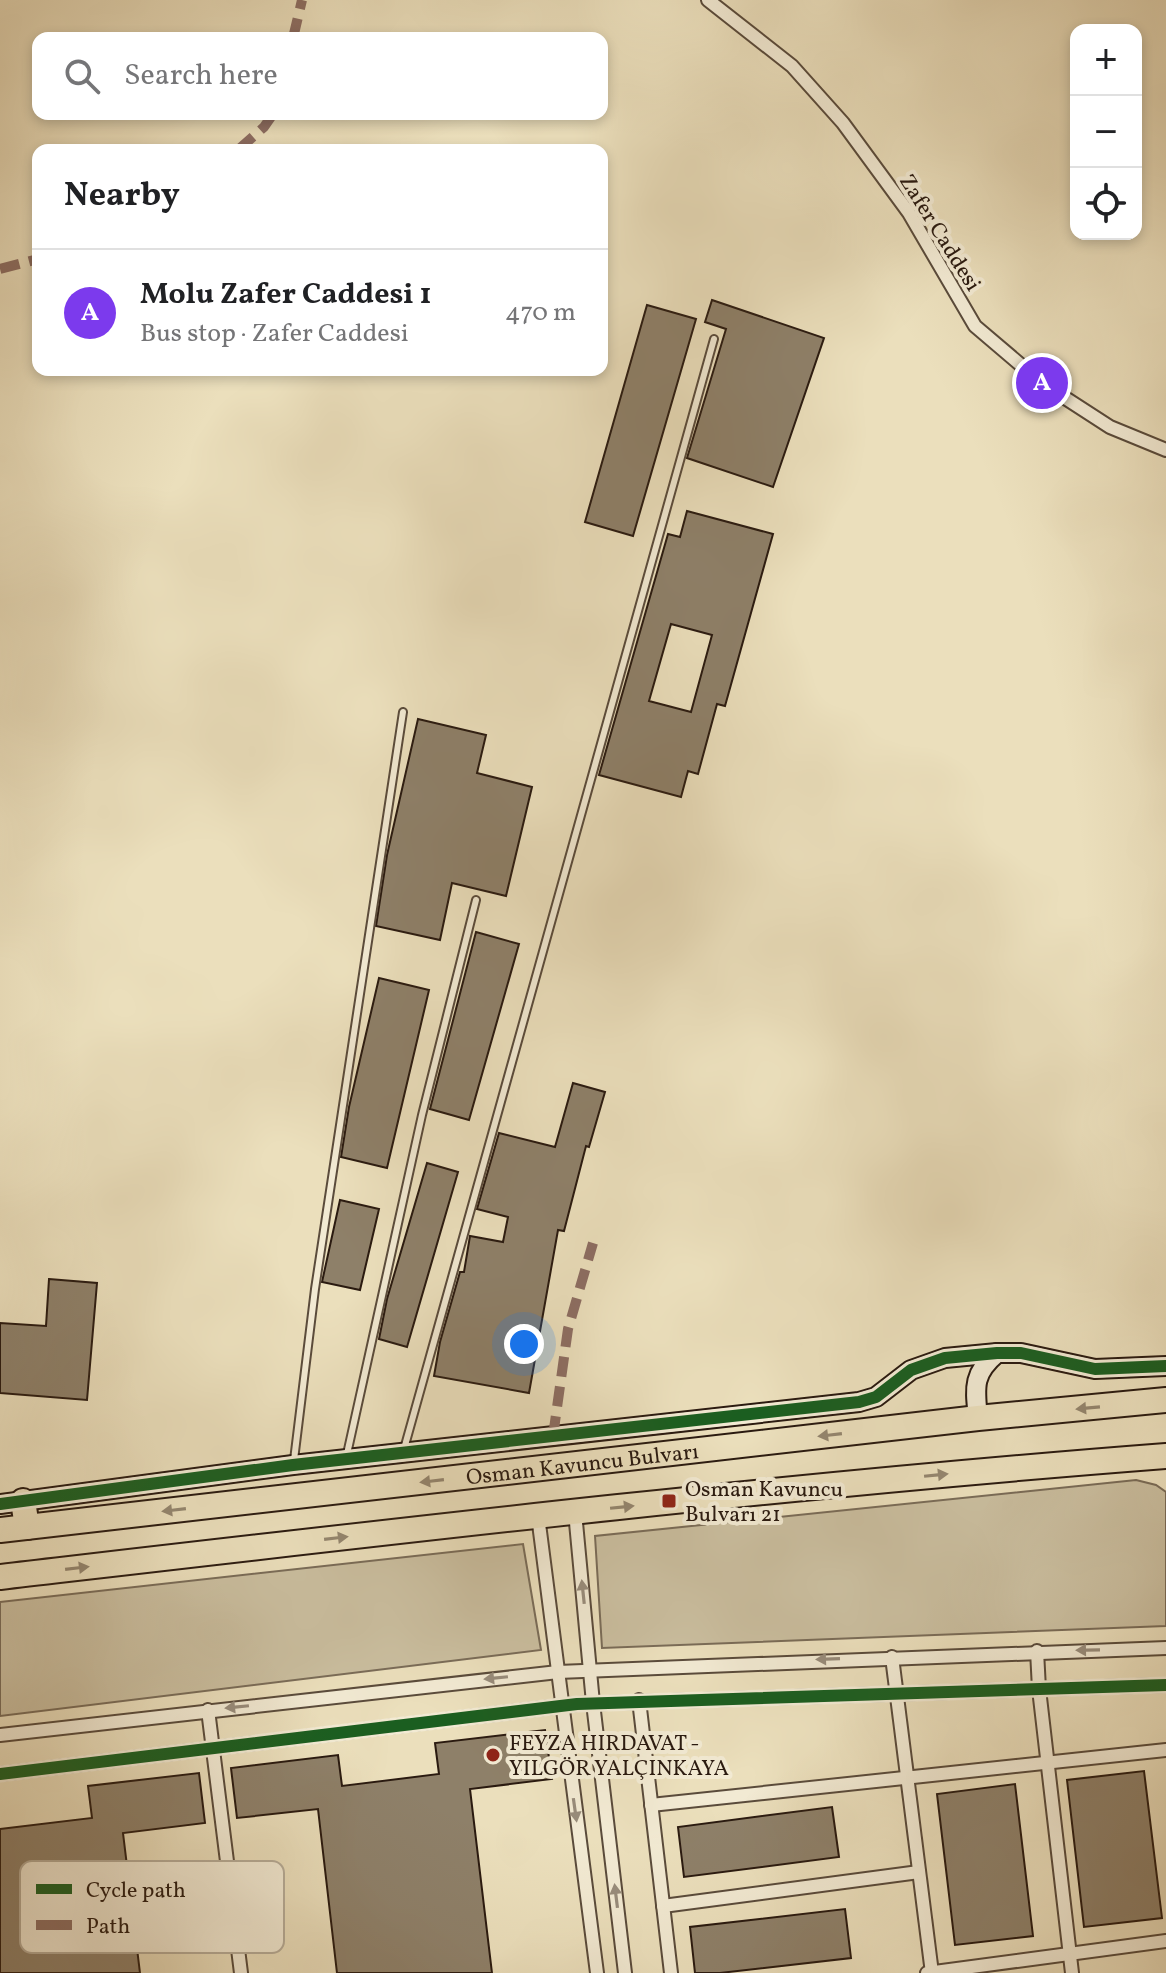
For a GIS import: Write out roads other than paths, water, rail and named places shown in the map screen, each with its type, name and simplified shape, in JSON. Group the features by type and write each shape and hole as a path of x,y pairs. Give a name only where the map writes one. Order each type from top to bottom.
{"highway":[{"name":"Osman Kavuncu Bulvarı","path":"0,1530 978,1418 1166,1400"},
{"path":"0,1577 575,1512 1008,1468 1166,1456"},
{"path":"12,1502 27,1527"}],"street":[{"name":"Zafer Caddesi","path":"708,0 792,66 843,123 909,213 975,326 1042,383 1110,427 1166,450"},
{"path":"978,1418 975,1384 986,1364 997,1353"},
{"path":"12,1502 403,1452 868,1401 911,1370 945,1358 1021,1353 1095,1369 1166,1366"},
{"path":"945,1358 962,1369 975,1384"},
{"path":"575,1512 593,1703 625,1973"},
{"path":"538,1516 597,1973"},
{"path":"0,1735 558,1672 1166,1648"},
{"path":"1037,1651 1072,1973"},
{"path":"892,1657 930,1973 1166,1941"},
{"path":"0,1774 561,1705 639,1700 1166,1685"},
{"path":"639,1700 671,1973"},
{"path":"208,1710 227,1861"},
{"path":"651,1805 1166,1750"},
{"path":"663,1906 919,1872"},
{"path":"239,1953 241,1973"}],"lane":[{"path":"403,1452 714,339"},
{"path":"293,1465 315,1289 403,712"},
{"path":"346,1459 422,1115 476,900"}],"place":[{"name":"Molu Zafer Caddesi 1","path":"1042,383"},
{"name":"Osman Kavuncu Bulvarı 21","path":"669,1501"},
{"name":"FEYZA HIRDAVAT - YILGÖR YALÇINKAYA","path":"493,1755"}]}
